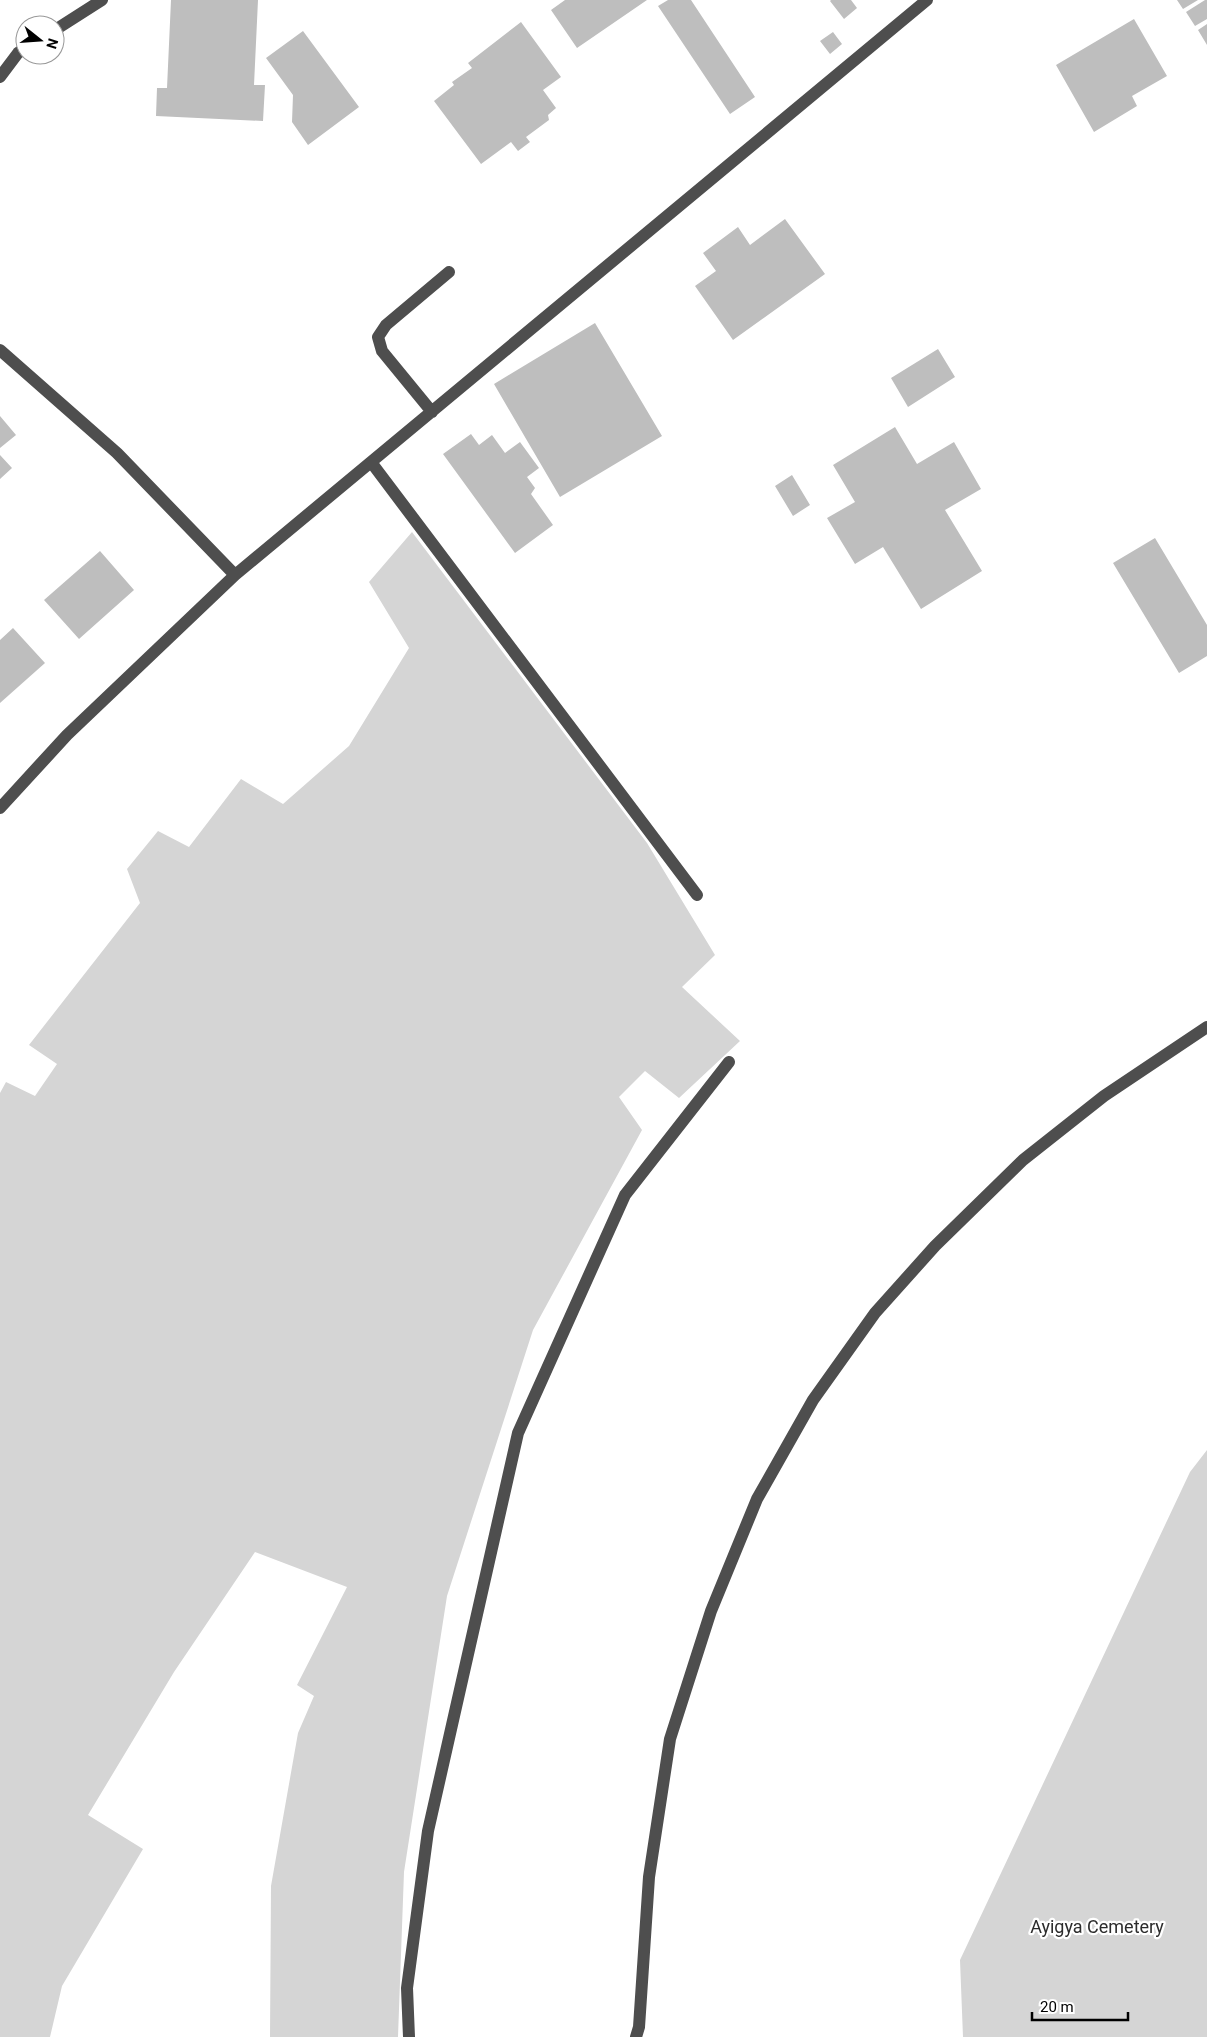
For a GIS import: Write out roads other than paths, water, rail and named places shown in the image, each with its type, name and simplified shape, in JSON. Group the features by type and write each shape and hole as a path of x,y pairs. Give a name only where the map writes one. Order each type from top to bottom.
{"street":[{"path":"65,24 102,0"},
{"path":"0,808 67,735 235,575 927,0"},
{"path":"0,77 15,57"},
{"path":"432,412 382,351 378,337 386,325 449,272"},
{"path":"0,350 117,453 235,575"},
{"path":"371,462 697,895"},
{"path":"636,2037 639,2027 649,1877 670,1738 711,1611 758,1499 813,1400 875,1313 935,1246 1023,1160 1104,1096 1207,1027"},
{"path":"410,2037 407,1988 428,1832 518,1433 625,1195 728,1062"}],"park label":[{"name":"Ayigya Cemetery","path":"1097,1927"}]}
